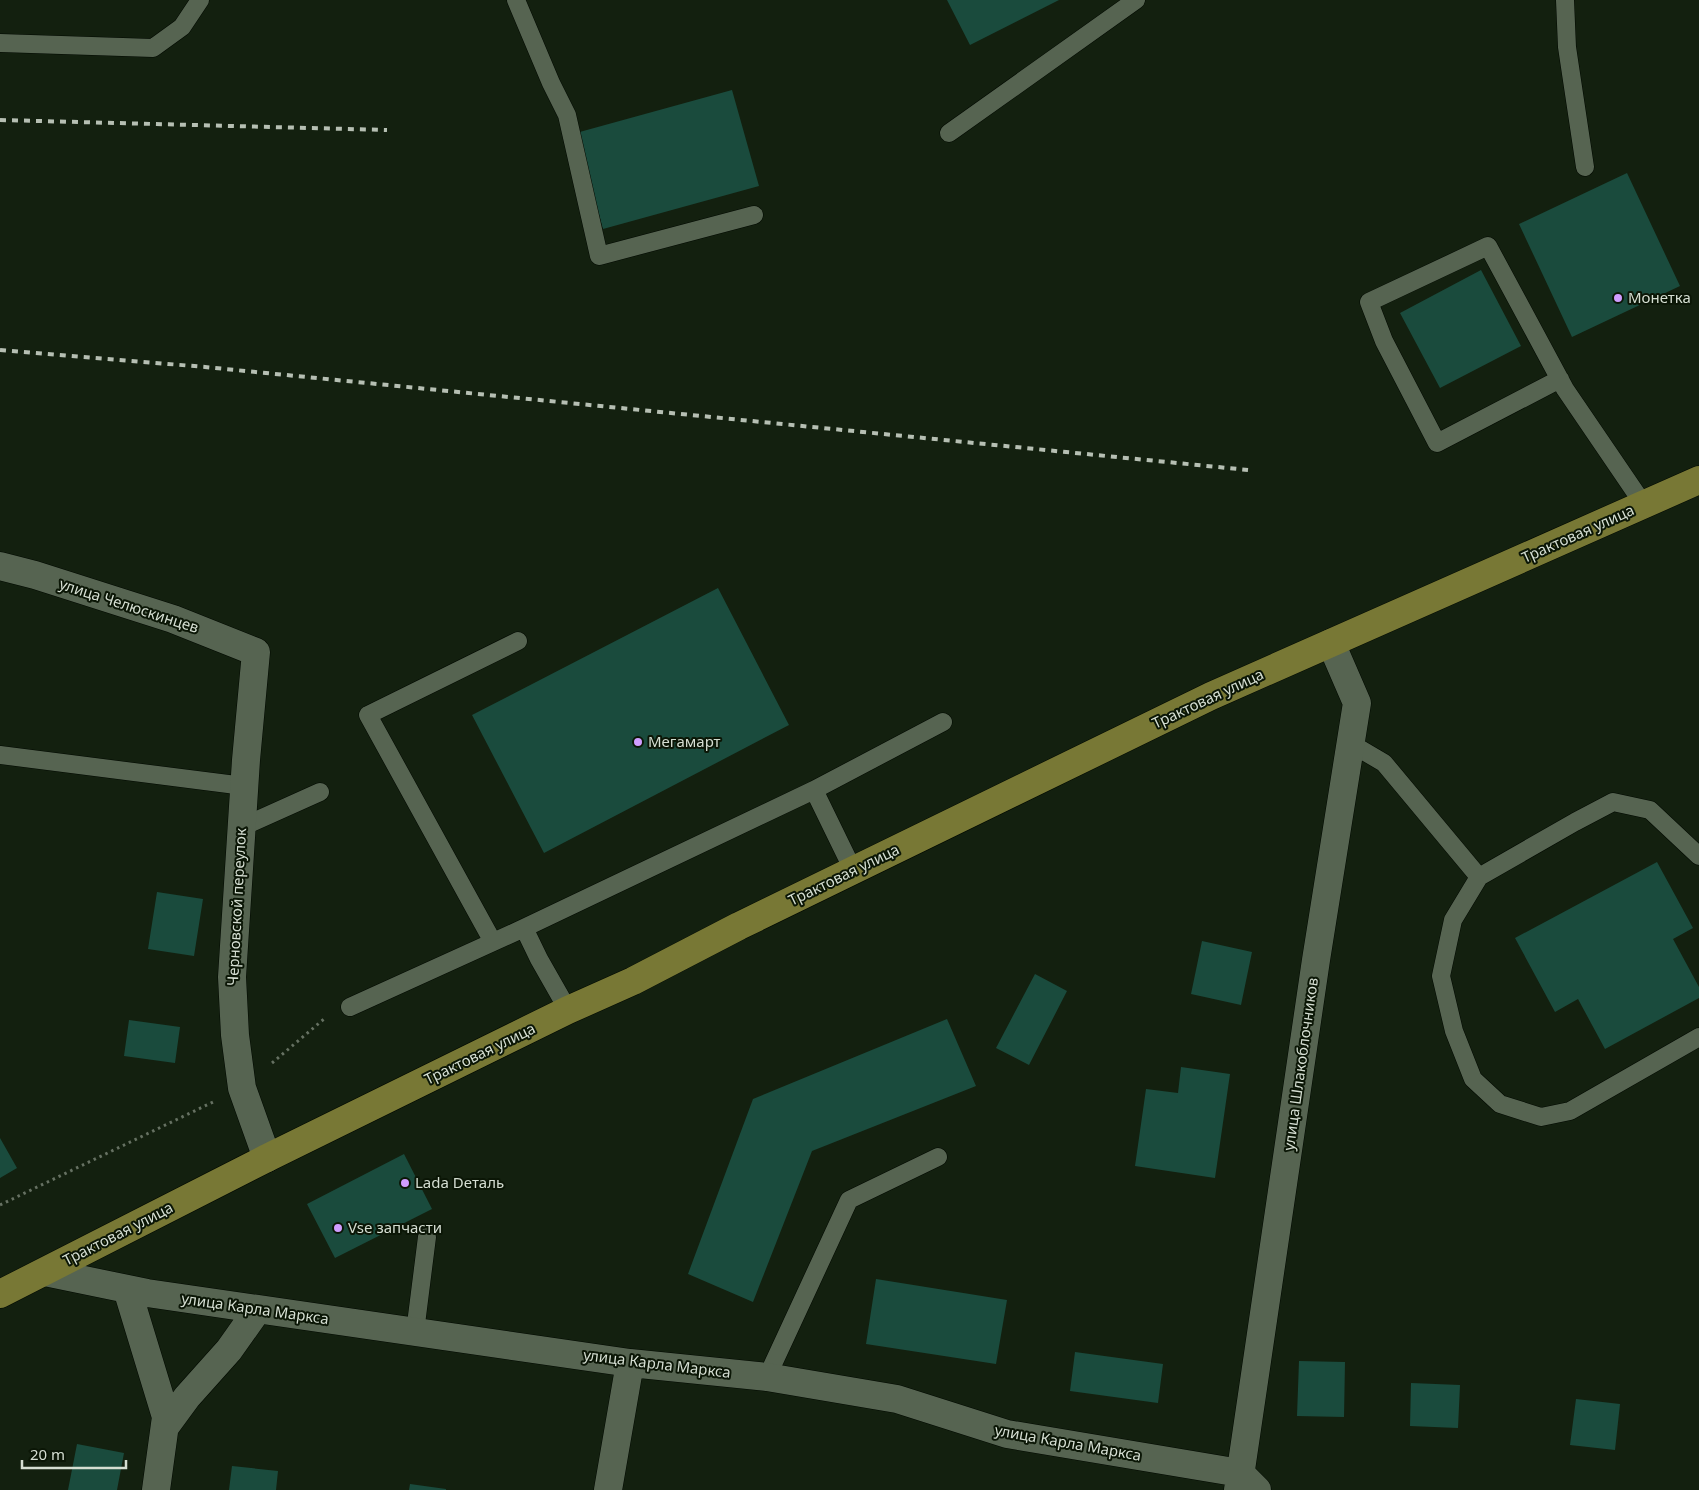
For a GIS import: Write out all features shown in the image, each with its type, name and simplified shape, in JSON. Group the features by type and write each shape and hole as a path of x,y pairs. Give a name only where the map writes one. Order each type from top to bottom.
{"main road":[{"name":"Трактовая улица","path":"0,1294 267,1158 568,1010 634,981 739,926 1202,701 1699,480"}],"street":[{"name":"улица Челюскинцев","path":"0,566 173,618 256,652"},
{"name":"улица Шлакоблочников","path":"1245,1484 1316,960 1357,703 1331,644"},
{"name":"Черновской переулок","path":"256,652 244,786 232,977 235,1035 242,1088 267,1158"},
{"name":"улица Карла Маркса","path":"45,1272 127,1289 258,1309 630,1363 767,1377 897,1399 1007,1434 1245,1484"},
{"path":"127,1289 166,1417 156,1490"},
{"path":"166,1426 187,1397 229,1350 258,1309"},
{"path":"608,1490 630,1363"}],"lane":[{"path":"0,43 153,48 182,27 200,0"},
{"path":"516,0 551,83 567,115 599,256 754,214"},
{"path":"949,133 1136,0"},
{"path":"1565,0 1567,47 1585,167"},
{"path":"1560,379 1437,443 1384,340 1369,302 1488,246 1560,379 1644,505"},
{"path":"493,942 368,715 518,641"},
{"path":"350,1007 524,928 814,790 942,722"},
{"path":"1350,743 1384,763 1479,877"},
{"path":"0,755 244,786"},
{"path":"814,790 853,870"},
{"path":"242,827 320,792"},
{"path":"1699,856 1650,810 1613,802 1479,877 1453,920 1441,976 1454,1031 1474,1079 1500,1104 1540,1117 1570,1111 1699,1037"},
{"path":"524,928 568,1010"},
{"path":"767,1377 849,1200 938,1157"},
{"path":"415,1332 427,1237"}],"path":[{"path":"0,1205 242,1088 324,1019"}],"building":[{"path":"947,0 1059,0 970,45"},
{"path":"732,90 759,186 603,229 576,133"},
{"path":"1627,173 1680,286 1572,337 1519,224"},
{"path":"1481,270 1521,346 1440,388 1400,313"},
{"path":"718,588 789,725 544,853 472,715"},
{"path":"1657,862 1693,928 1673,939 1699,987 1699,998 1605,1049 1578,999 1555,1012 1515,938"},
{"path":"157,892 203,899 194,956 148,949"},
{"path":"1202,941 1252,952 1241,1005 1191,994"},
{"path":"1035,974 1067,991 1029,1065 996,1048"},
{"path":"947,1019 976,1086 812,1151 753,1302 688,1274 753,1099"},
{"path":"129,1020 180,1027 175,1063 124,1056"},
{"path":"1181,1067 1230,1074 1215,1178 1135,1166 1146,1089 1178,1093"},
{"path":"0,1138 17,1168 0,1178"},
{"path":"404,1154 432,1209 335,1258 307,1204"},
{"path":"876,1279 1007,1300 996,1364 866,1344"},
{"path":"1075,1352 1163,1364 1158,1403 1070,1391"},
{"path":"1299,1361 1345,1362 1344,1417 1297,1416"},
{"path":"1411,1383 1460,1385 1458,1428 1410,1426"},
{"path":"1576,1399 1620,1404 1615,1450 1570,1445"},
{"path":"77,1444 124,1453 117,1490 68,1490"},
{"path":"232,1466 278,1471 276,1490 229,1490"},
{"path":"410,1484 446,1489 446,1490 409,1490"}],"railway":[{"path":"0,120 387,130"},
{"path":"0,350 205,367 1248,470"}],"place":[{"name":"Монетка","path":"1618,298"},
{"name":"Мегамарт","path":"638,742"},
{"name":"Lada Dеталь","path":"405,1183"},
{"name":"Vse запчасти","path":"338,1228"}]}
